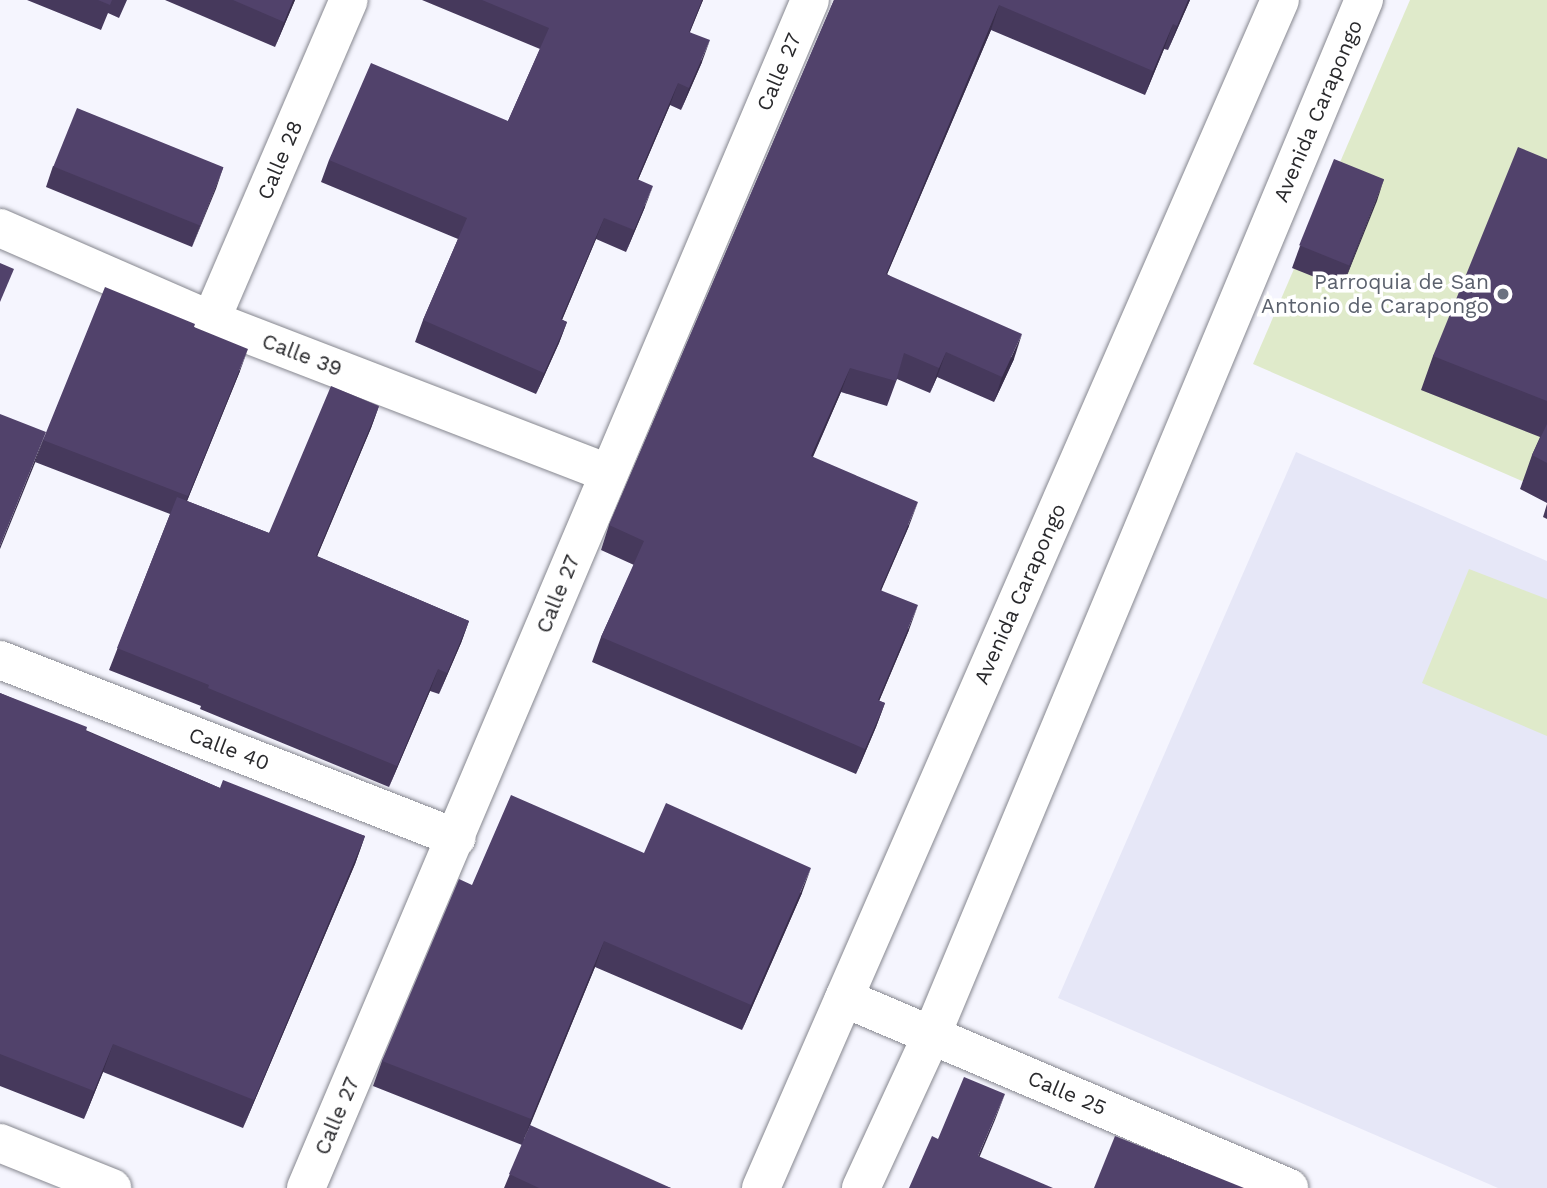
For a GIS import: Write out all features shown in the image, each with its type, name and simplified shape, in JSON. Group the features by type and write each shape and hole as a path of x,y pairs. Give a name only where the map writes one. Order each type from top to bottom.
{"street":[{"name":"Calle 28","path":"211,320 349,0"},
{"name":"Calle 27","path":"306,1188 457,838 608,473 810,0"},
{"name":"Avenida Carapongo","path":"761,1188 1280,0"},
{"name":"Avenida Carapongo","path":"861,1188 932,1034 1364,0"},
{"name":"Calle 39","path":"0,228 211,320 608,473"},
{"name":"Calle 40","path":"0,660 457,838"},
{"name":"Calle 25","path":"844,998 1289,1188"},
{"path":"0,1143 112,1188"}],"shaded area":[{"path":"1296,452 1547,561 1547,1188 1498,1188 1058,998"}],"green space":[{"path":"1410,0 1547,0 1547,492 1253,364"},
{"path":"1469,569 1547,599 1547,736 1422,683"}],"building":[{"path":"98,0 112,0 110,5"},
{"path":"233,0 293,0 284,22"},
{"path":"482,0 702,0 689,32 710,40 689,88 678,83 637,179 653,186 634,230 604,218 561,319 567,322 544,373 423,320 467,218 329,160 371,63 508,121 549,28"},
{"path":"834,0 1188,0 1177,26 1173,24 1153,71 999,5 886,274 1022,334 1002,377 946,352 939,368 904,353 896,381 850,368 811,456 918,502 880,590 918,605 878,700 885,703 865,749 601,637 644,541 609,525"},
{"path":"77,108 223,167 200,226 53,166"},
{"name":"Parroquia de San Antonio de Carapongo","path":"1518,147 1547,159 1547,401 1433,356"},
{"path":"1334,159 1384,179 1349,265 1299,245"},
{"path":"0,263 14,269 0,302"},
{"path":"105,287 248,349 188,496 43,440"},
{"path":"331,386 379,406 316,556 469,621 447,673 438,669 397,766 117,648 177,497 269,533"},
{"path":"0,414 46,432 0,546"},
{"path":"1547,424 1547,463 1532,455"},
{"path":"0,693 87,727 86,731 220,788 223,780 365,836 254,1100 113,1044 94,1091 0,1054"},
{"path":"511,795 644,853 666,803 811,868 751,1005 604,941 531,1119 382,1061 459,879 472,885"},
{"path":"964,1077 1005,1094 978,1156 1053,1188 909,1188 932,1136 938,1139"},
{"path":"530,1125 671,1188 539,1188 509,1174"},
{"path":"1115,1136 1244,1188 1094,1188"}],"place":[{"name":"Parroquia de San Antonio de Carapongo","path":"1503,294"}]}
